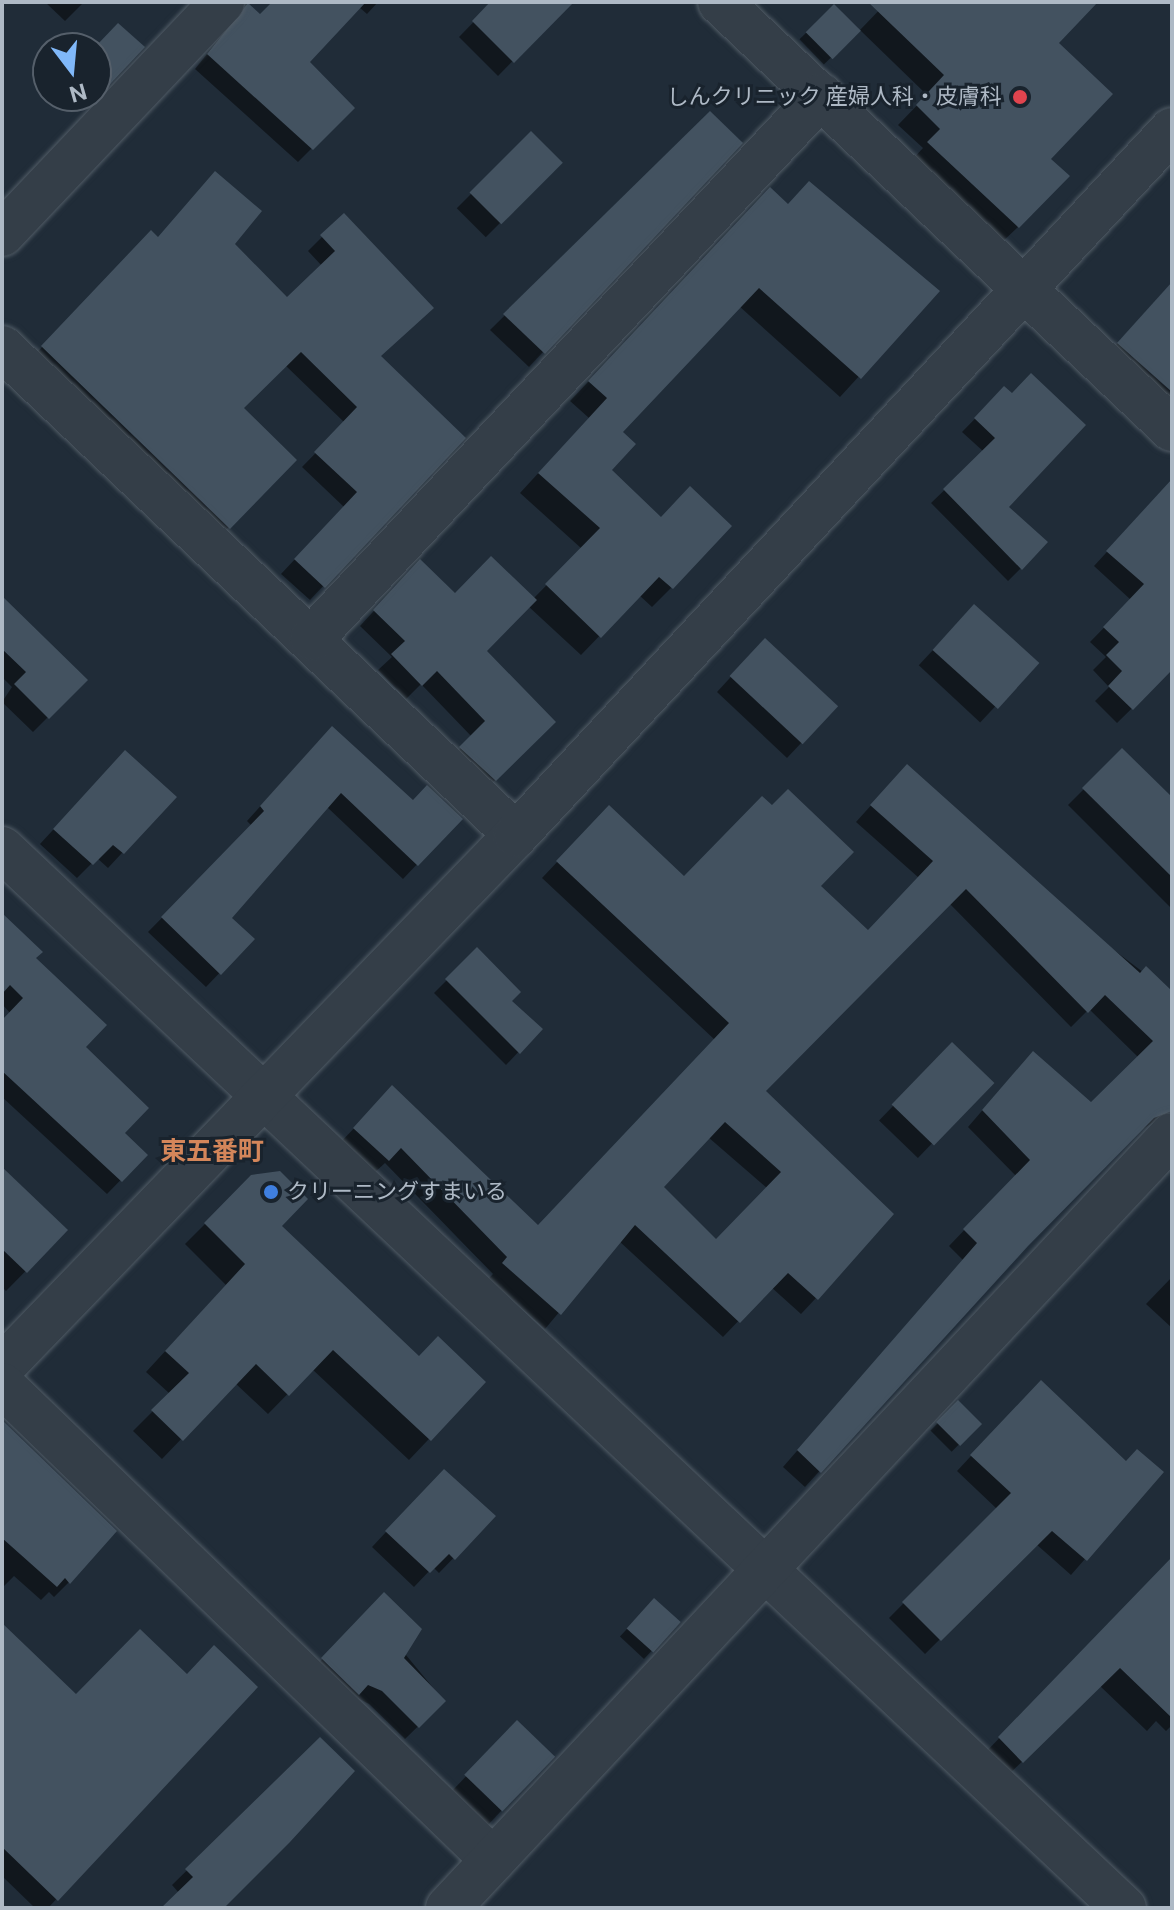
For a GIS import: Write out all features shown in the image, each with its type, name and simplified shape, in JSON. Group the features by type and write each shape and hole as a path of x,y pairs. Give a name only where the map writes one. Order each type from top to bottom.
{"street":[{"path":"2,234 222,2"},
{"path":"720,2 1172,429"},
{"path":"312,638 821,96"},
{"path":"2,1367 262,1094 516,835 1172,130"},
{"path":"2,348 312,638 516,835"},
{"path":"2,849 1124,1908"},
{"path":"448,1908 769,1573 1172,1135"},
{"path":"2,1385 493,1860"}],"building":[{"path":"272,2 366,2 310,62 355,108 313,150 207,54 248,3 260,14"},
{"path":"490,2 574,2 514,63 472,21"},
{"path":"868,2 1098,2 1059,43 1113,94 1051,159 1070,176 1019,228 927,142 940,129 916,105 944,75"},
{"path":"834,4 861,31 833,59 806,32"},
{"path":"118,23 145,47 112,82 112,32 109,32"},
{"path":"710,111 743,143 545,354 503,314"},
{"path":"531,131 563,163 501,224 469,193"},
{"path":"215,171 262,211 235,244 287,297 335,251 320,235 344,213 434,308 381,356 466,438 325,588 294,559 357,492 314,452 357,407 301,352 244,408 297,460 230,529 41,346 151,230 158,237"},
{"path":"809,181 940,291 861,379 759,288 623,432 636,444 612,470 661,517 690,486 732,526 673,589 659,577 601,638 545,584 600,528 538,473 607,398 588,381 770,187 788,204"},
{"path":"1172,282 1172,392 1117,343"},
{"path":"1031,373 1086,425 1009,507 1048,542 1022,570 943,489 995,438 974,418 1004,386 1012,393"},
{"path":"1172,479 1172,670 1133,710 1108,686 1122,671 1106,655 1119,642 1103,627 1144,584 1106,551"},
{"path":"491,556 537,600 487,651 556,722 496,781 459,747 485,721 437,671 422,686 391,654 405,641 373,610 420,559 455,593"},
{"path":"2,596 88,680 49,719 14,684 26,672 2,649"},
{"path":"974,604 1039,663 998,709 933,650"},
{"path":"765,638 838,706 803,744 730,676"},
{"path":"332,726 413,800 427,785 463,819 418,866 341,793 232,918 255,939 221,975 161,917 264,811 260,806"},
{"path":"1122,748 1172,797 1172,877 1082,788"},
{"path":"125,750 177,797 124,854 113,845 93,865 53,829"},
{"path":"907,764 1140,973 1146,966 1172,991 1172,1111 1154,1118 1028,1246 821,1473 797,1450 977,1243 963,1229 1030,1160 982,1110 1033,1051 1091,1102 1153,1041 1105,995 1088,1013 966,889 766,1091 894,1214 818,1300 788,1273 740,1323 635,1225 561,1315 502,1263 507,1257 401,1148 389,1161 353,1128 392,1085 538,1225 729,1023 556,861 609,805 684,876 762,796 772,805 788,789 854,852 821,886 868,930 933,861 870,805","holes":["725,1122 781,1172 716,1239 664,1187"]},
{"path":"2,913 43,952 36,958 107,1025 86,1047 149,1108 125,1133 148,1155 122,1182 2,1071 2,1020 23,998 10,985 2,994"},
{"path":"477,947 521,992 512,1001 543,1029 520,1054 445,979"},
{"path":"952,1042 994,1083 934,1146 892,1105"},
{"path":"2,1167 68,1230 27,1273 2,1249"},
{"path":"280,1171 308,1199 282,1226 419,1356 438,1336 486,1382 431,1441 333,1350 289,1396 256,1364 183,1441 151,1410 189,1373 165,1351 245,1264 204,1223 251,1175"},
{"path":"1041,1380 1126,1461 1137,1449 1164,1472 1087,1561 1052,1531 941,1641 902,1602 1011,1493 970,1455"},
{"path":"958,1400 982,1424 960,1446 936,1422"},
{"path":"2,1420 117,1531 70,1584 65,1578 57,1587 2,1538"},
{"path":"444,1469 496,1516 455,1560 449,1554 430,1573 385,1531"},
{"path":"1172,1557 1172,1718 1120,1668 1023,1763 998,1737"},
{"path":"384,1592 422,1629 404,1658 446,1701 419,1728 382,1691 368,1685 359,1695 321,1658"},
{"path":"654,1598 681,1622 653,1653 627,1628"},
{"path":"2,1623 76,1694 140,1629 187,1674 214,1645 258,1687 58,1901 2,1847"},
{"path":"517,1720 555,1757 502,1811 464,1775"},
{"path":"320,1737 355,1771 290,1842 224,1908 161,1908 193,1877 185,1869"}],"place":[{"name":"しんクリニック 産婦人科・皮膚科","path":"1020,97"},
{"name":"クリーニングすまいる","path":"271,1192"}],"district":[{"name":"東五番町","path":"212,1151"}]}
